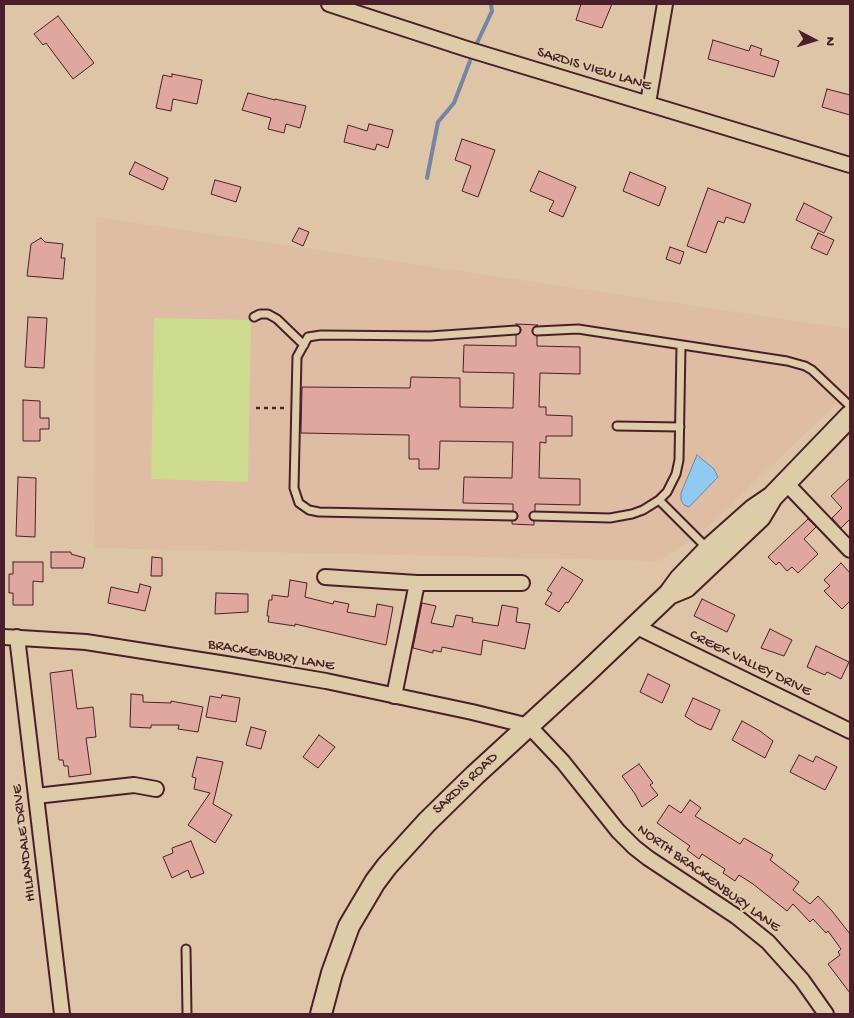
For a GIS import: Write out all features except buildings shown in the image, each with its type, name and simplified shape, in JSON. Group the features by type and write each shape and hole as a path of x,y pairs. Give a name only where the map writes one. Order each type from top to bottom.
{"main road":[{"name":"SARDIS ROAD","path":"321,1014 342,943 356,912 375,882 402,848 426,822 669,594 680,578 708,550 753,510 772,497 850,417"},
{"name":"SARDIS ROAD","path":"669,594 686,587 760,517 772,497"}],"street":[{"name":"SARDIS VIEW LANE","path":"329,4 468,49 850,166"},
{"path":"648,103 665,4"},
{"path":"786,483 850,550"},
{"path":"325,577 416,583 522,583"},
{"path":"394,696 416,583"},
{"name":"CREEK VALLEY DRIVE","path":"636,626 850,731"},
{"name":"BRACKENBURY LANE","path":"10,637 95,644 316,680 472,712 529,726"},
{"name":"HILLANDALE DRIVE","path":"10,637 36,796 62,1014"},
{"name":"NORTH BRACKENBURY LANE","path":"529,726 563,762 618,831 634,847 737,917 768,942 802,980 826,1014"},
{"path":"36,796 134,786 156,789"}],"lane":[{"path":"254,317 260,314 268,314 304,345"},
{"path":"537,330 578,329 787,361 812,370 850,406"},
{"path":"513,516 319,512 309,510 299,503 294,488 297,357 308,337 321,335 430,336 516,330"},
{"path":"534,516 610,518 643,510 659,500 667,492 676,474 679,460 682,346"},
{"path":"617,426 680,427"},
{"path":"659,500 708,550"},
{"path":"186,948 187,1014"}],"path":[{"path":"256,408 284,408"}],"shaded area":[{"path":"96,217 850,329 850,391 702,532 659,561 95,548"}],"green space":[{"path":"154,318 251,320 248,482 151,479"}],"water":[{"path":"697,455 714,469 718,477 689,507 684,505 681,500 681,493"}],"waterway":[{"path":"477,43 492,11 491,4"},
{"path":"427,178 438,122 454,103 470,61"}]}
